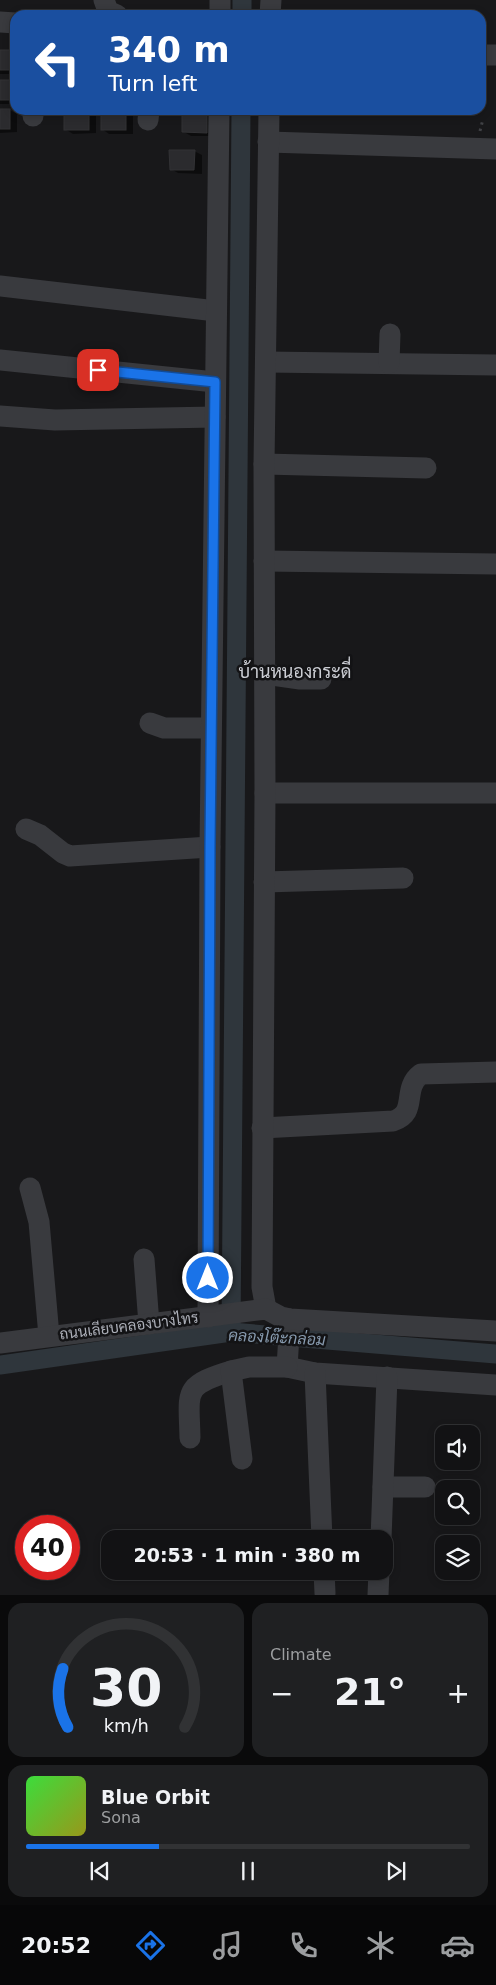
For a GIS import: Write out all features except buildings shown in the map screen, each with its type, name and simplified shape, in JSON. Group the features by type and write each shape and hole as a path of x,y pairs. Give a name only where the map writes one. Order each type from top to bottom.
{"street":[{"path":"212,1316 210,846 219,115"},
{"path":"269,115 264,464 265,793 261,1310 281,1317 290,1324 496,1331"},
{"path":"268,142 496,149"},
{"path":"0,286 216,311"},
{"path":"389,363 390,334"},
{"path":"0,360 215,382"},
{"path":"266,362 496,365"},
{"path":"0,416 55,420 215,417"},
{"path":"264,464 426,468"},
{"path":"264,562 496,564"},
{"path":"265,674 300,679 321,679"},
{"path":"150,723 164,728 211,728"},
{"path":"265,793 496,793"},
{"path":"26,829 40,835 63,853 70,856 210,846"},
{"path":"264,882 403,878"},
{"path":"262,1128 393,1121 402,1118 407,1113 411,1086 414,1079 421,1074 496,1072"},
{"path":"30,1188 38,1222 49,1336"},
{"path":"144,1259 149,1324"},
{"name":"ถนนเลียบคลองบางไทร","path":"0,1343 261,1310"},
{"path":"287,1364 290,1324"},
{"path":"190,1438 189,1402 192,1391 205,1378 249,1367 287,1364 315,1373 496,1385"},
{"path":"230,1371 242,1459"},
{"path":"315,1373 322,1530"},
{"path":"381,1530 387,1377"},
{"path":"383,1487 425,1487"},
{"path":"324,1580 325,1593"},
{"path":"378,1595 379,1580"}],"waterway":[{"path":"242,0 242,10"},
{"path":"231,1332 241,115"},
{"name":"คลองโต๊ะกล่อม","path":"0,1365 231,1332 496,1354"}],"district":[{"name":"บ้านหนองกระดี่","path":"295,672"}],"route":[{"path":"98,370 215,382 208,1278"}]}
